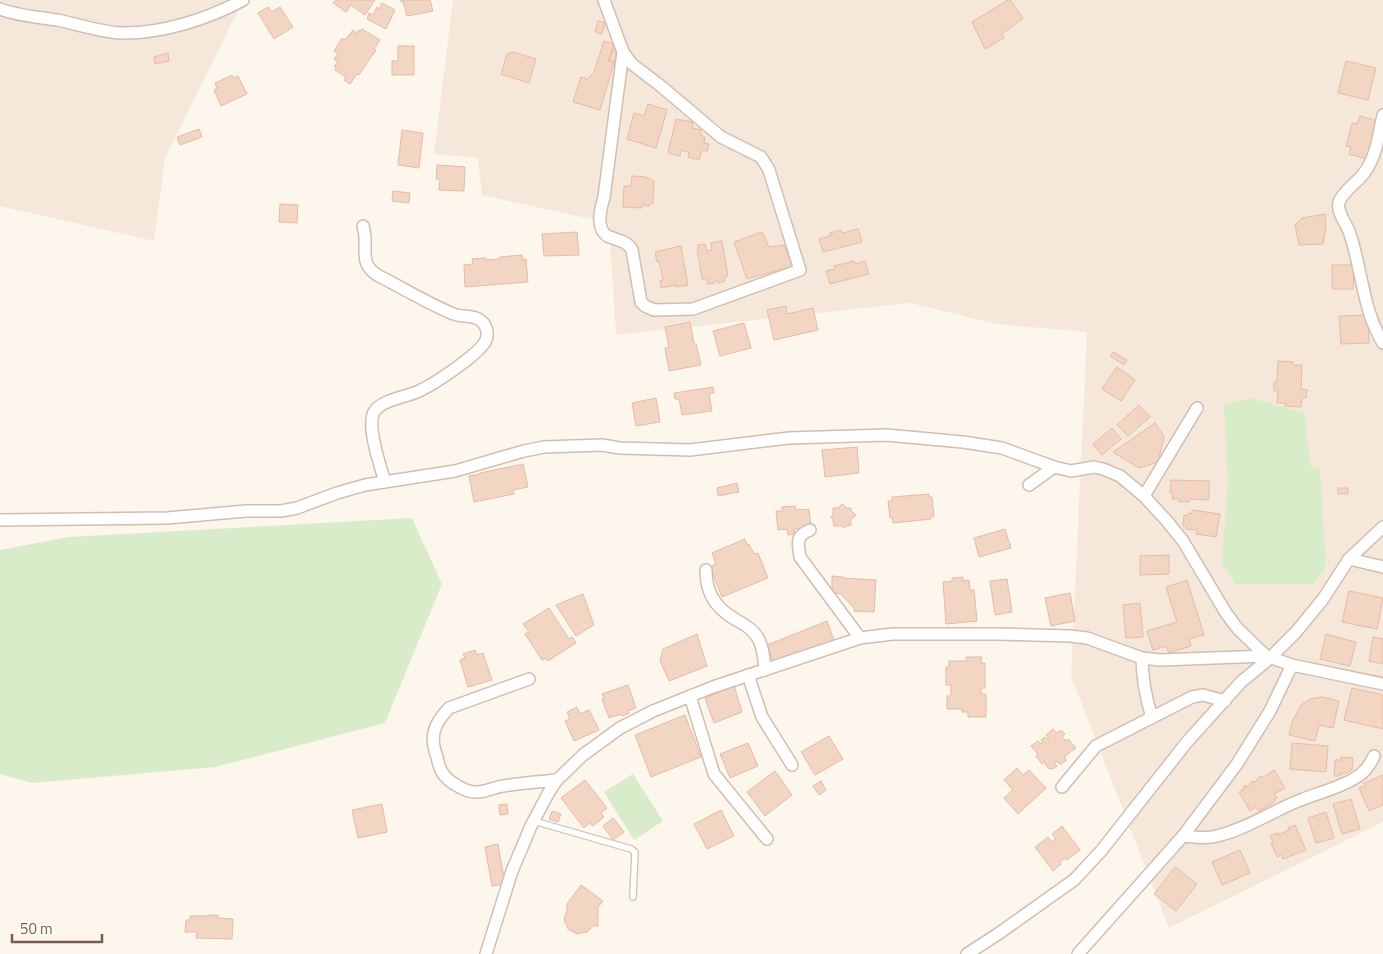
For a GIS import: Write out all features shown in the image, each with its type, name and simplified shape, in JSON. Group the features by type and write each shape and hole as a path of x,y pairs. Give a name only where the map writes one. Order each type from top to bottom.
{"street":[{"path":"0,9 120,33 140,32 195,21 243,0"},
{"path":"604,0 623,52 632,64 721,137 761,157 769,170 800,270 693,309 654,310 641,302 632,250 629,245 607,236 600,222 623,52"},
{"path":"1383,115 1370,165 1341,199 1339,209 1348,226 1354,246 1372,320 1383,343"},
{"path":"363,226 366,264 370,270 453,314 471,316 480,320 485,325 487,332 487,338 483,345 460,365 418,391 380,406 374,412 372,427 375,448 386,482"},
{"path":"1144,496 1197,408"},
{"path":"0,520 167,518 246,511 281,511 297,508 365,485 455,471 544,447 602,445 620,448 690,450 788,438 886,435 963,442 1002,448 1054,467 1071,471 1094,467 1120,476 1144,496 1184,541 1226,613 1238,628 1268,657"},
{"path":"1029,485 1054,467"},
{"path":"967,954 1074,880 1101,851 1187,742 1241,682 1296,632 1322,599 1349,559 1383,527"},
{"path":"810,530 804,532 799,538 800,557 860,638"},
{"path":"1349,559 1383,567"},
{"path":"706,570 706,581 711,596 720,609 748,626 758,638 764,653 765,670"},
{"path":"486,954 512,871 534,821 557,780 583,755 620,728 653,711 748,675 860,638 893,634 1070,636 1088,638 1142,658 1160,660 1268,657 1292,665 1383,684"},
{"path":"1142,658 1145,696 1152,718"},
{"path":"1078,954 1183,836 1237,764 1270,711 1292,665"},
{"path":"748,675 762,717 792,766"},
{"path":"529,679 449,708 439,718 434,730 433,744 442,773 453,783 466,790 477,792 503,786 557,780"},
{"path":"1062,787 1096,746 1192,697 1203,695 1224,701"},
{"path":"690,696 714,774 767,838"},
{"path":"1183,836 1216,836 1245,826 1296,802 1344,783 1360,774 1370,765 1374,756"}],"lane":[{"path":"534,821 631,848 635,852 633,897"}],"shaded area":[{"path":"0,0 243,0 165,158 154,241 0,206"},
{"path":"453,0 1383,0 1383,822 1169,928 1071,676 1087,332 996,324 910,303 616,335 609,223 482,195 478,158 434,154"}],"green space":[{"path":"1250,398 1305,413 1310,466 1320,469 1326,567 1313,584 1235,584 1222,564 1228,480 1224,406"},
{"path":"412,518 442,584 385,723 215,767 32,783 0,774 0,550 69,537"},
{"path":"633,774 663,821 634,840 604,792"}],"building":[{"path":"336,0 375,0 365,15 351,5 346,12 333,3"},
{"path":"401,0 430,0 433,11 407,16 403,1 401,2"},
{"path":"1010,0 1023,18 1002,34 1004,38 985,49 972,22"},
{"path":"382,3 395,10 386,29 367,19 369,13 373,15 377,7 379,9"},
{"path":"268,7 272,12 280,7 293,27 274,39 258,13"},
{"path":"598,21 605,23 602,34 595,32"},
{"path":"362,29 380,40 374,49 376,50 359,75 357,74 350,84 344,80 346,77 335,70 334,66 338,62 334,59 338,54 334,51 342,38 345,40 353,30 357,33"},
{"path":"604,41 614,44 608,61 614,63 600,110 573,102 581,77 587,79 594,72"},
{"path":"398,46 414,46 414,75 392,75 392,61 398,61"},
{"path":"613,49 618,50 616,56 621,58 619,63 609,60"},
{"path":"513,52 536,59 529,83 501,74 507,54"},
{"path":"168,53 169,61 155,64 154,57"},
{"path":"1346,61 1376,68 1368,100 1338,93"},
{"path":"232,75 234,78 238,76 247,94 221,106 214,90 217,88 215,83"},
{"path":"648,104 667,110 656,148 627,139 634,113 644,116"},
{"path":"1360,116 1378,121 1367,159 1349,154 1351,147 1346,146 1352,123 1357,124"},
{"path":"676,119 693,122 692,128 701,130 700,135 705,137 704,143 709,144 707,151 702,150 699,160 688,157 689,152 681,150 680,156 668,153"},
{"path":"199,129 202,137 180,145 177,137"},
{"path":"402,130 423,133 419,168 398,165"},
{"path":"437,165 465,167 464,191 439,190 440,179 436,179"},
{"path":"632,176 646,177 654,181 653,204 649,204 649,206 642,205 642,208 623,207 624,186 631,186"},
{"path":"393,191 410,193 409,203 392,201"},
{"path":"280,204 298,205 297,223 279,222"},
{"path":"1325,214 1326,228 1323,244 1299,245 1295,225 1302,218"},
{"path":"858,229 862,242 823,252 819,239 831,236 830,233 841,230 842,233"},
{"path":"577,232 579,255 544,256 542,234"},
{"path":"762,232 769,247 784,245 793,266 747,279 734,242"},
{"path":"722,241 728,276 724,278 725,281 718,283 715,280 715,283 708,284 706,278 702,279 698,245 705,244 707,251 712,250 711,243"},
{"path":"681,246 688,285 661,288 660,281 663,280 655,252"},
{"path":"522,255 523,260 526,259 528,282 465,287 464,265 473,264 472,259 500,259 500,257"},
{"path":"854,261 855,264 865,261 869,274 830,284 826,271 835,269 834,266"},
{"path":"1332,265 1354,265 1353,289 1332,289"},
{"path":"786,306 787,314 813,308 818,330 774,340 767,310"},
{"path":"1368,315 1369,343 1341,344 1339,316"},
{"path":"690,322 694,344 696,344 701,365 669,371 665,348 669,347 665,327"},
{"path":"744,323 751,348 720,356 713,331"},
{"path":"1113,352 1127,360 1124,365 1110,356"},
{"path":"1278,361 1302,365 1301,389 1307,390 1306,398 1302,398 1301,407 1285,406 1286,403 1277,403 1278,391 1274,391 1274,382 1277,382"},
{"path":"1117,367 1135,380 1121,401 1102,389"},
{"path":"713,387 714,393 709,394 712,411 682,415 679,399 675,399 674,393"},
{"path":"656,398 660,422 636,426 632,403"},
{"path":"1139,405 1150,417 1128,436 1117,425"},
{"path":"1155,423 1164,437 1158,462 1139,468 1113,452"},
{"path":"1112,428 1121,439 1102,455 1093,444"},
{"path":"857,447 859,473 825,477 822,450"},
{"path":"523,464 528,487 513,490 514,494 474,502 469,476"},
{"path":"1171,480 1209,481 1209,500 1189,499 1189,502 1179,502 1179,499 1172,499 1173,493 1170,493"},
{"path":"737,483 739,492 718,496 717,488"},
{"path":"1338,488 1348,488 1348,494 1338,494"},
{"path":"929,494 929,497 932,497 934,516 931,519 893,523 892,518 890,518 888,501 892,501 892,497"},
{"path":"842,504 847,508 851,508 851,511 856,515 851,520 851,525 844,528 834,526 831,517 833,508 838,508"},
{"path":"795,506 796,510 809,509 811,527 794,529 795,534 788,535 787,529 778,530 776,511 782,511 782,507"},
{"path":"1192,510 1220,514 1216,537 1196,534 1197,528 1194,530 1186,529 1187,526 1183,526 1184,515 1192,514"},
{"path":"1005,529 1011,548 979,557 974,538"},
{"path":"745,539 754,554 758,553 768,578 722,597 710,567 716,564 712,553"},
{"path":"1169,555 1169,574 1140,575 1140,556"},
{"path":"832,576 876,580 874,612 854,611 854,608 841,594 832,593"},
{"path":"963,577 963,581 969,580 970,590 974,590 977,621 946,624 943,582 952,581 952,578"},
{"path":"1007,579 1012,612 995,615 990,581"},
{"path":"1187,580 1204,635 1189,639 1191,646 1169,653 1166,646 1153,650 1147,631 1177,622 1166,587"},
{"path":"1349,591 1383,598 1377,629 1342,622"},
{"path":"1070,593 1075,621 1051,626 1045,598"},
{"path":"583,594 594,625 576,636 556,605"},
{"path":"1140,603 1143,637 1126,638 1123,605"},
{"path":"549,608 569,639 572,637 576,643 548,661 546,658 542,660 525,634 529,632 523,624"},
{"path":"827,621 834,640 774,664 767,645"},
{"path":"697,634 707,666 669,681 660,661 663,649"},
{"path":"1326,634 1356,642 1350,666 1320,659"},
{"path":"1373,637 1383,639 1383,664 1369,661"},
{"path":"475,650 477,655 483,653 492,680 468,687 460,660 465,658 463,654"},
{"path":"966,657 982,657 981,663 985,663 985,688 981,688 981,694 986,694 986,717 968,717 968,712 962,712 962,709 947,709 947,696 951,696 951,685 946,685 946,667 949,667 949,661 966,661"},
{"path":"628,685 636,708 622,716 621,714 609,718 602,694"},
{"path":"734,685 742,712 714,723 705,698"},
{"path":"1352,688 1383,695 1383,729 1344,720"},
{"path":"1322,697 1339,701 1333,728 1319,725 1315,741 1289,735 1293,720 1301,705 1310,699"},
{"path":"577,707 580,714 589,710 599,730 574,741 565,721 570,719 567,712"},
{"path":"685,715 701,757 651,777 635,735"},
{"path":"1053,729 1057,733 1061,730 1065,734 1062,736 1066,741 1068,739 1076,748 1065,756 1066,761 1061,764 1057,761 1054,763 1057,766 1053,769 1048,768 1044,762 1042,764 1036,756 1038,754 1031,746 1038,741 1040,744 1043,742 1041,740 1045,737 1049,738 1046,735"},
{"path":"829,736 843,759 815,775 801,752"},
{"path":"748,743 758,766 730,778 720,754"},
{"path":"1292,743 1328,746 1326,772 1290,769"},
{"path":"1341,757 1353,758 1352,770 1344,774 1341,773 1340,776 1334,776 1335,760 1341,760"},
{"path":"1017,768 1023,775 1029,770 1046,788 1018,814 1004,798 1013,790 1004,780"},
{"path":"1274,770 1285,788 1274,794 1277,798 1274,802 1261,810 1258,810 1256,807 1250,811 1239,792 1246,785 1247,787 1251,785 1250,783 1255,782 1261,776 1262,778"},
{"path":"775,771 792,795 765,816 747,792"},
{"path":"1383,775 1383,805 1369,811 1359,788 1365,786 1364,783"},
{"path":"585,780 607,808 601,813 604,817 593,826 590,823 584,828 561,798"},
{"path":"821,781 826,790 819,795 813,786"},
{"path":"1351,799 1360,829 1342,834 1333,804"},
{"path":"382,804 387,832 358,838 352,810"},
{"path":"507,804 508,814 500,815 499,805"},
{"path":"721,810 734,836 707,849 694,824"},
{"path":"552,811 561,814 558,822 549,819"},
{"path":"1326,812 1334,838 1316,843 1308,818"},
{"path":"613,818 624,832 613,840 603,826"},
{"path":"1295,825 1306,850 1283,859 1281,855 1277,857 1270,836 1278,833 1278,835"},
{"path":"1062,826 1080,850 1067,860 1065,858 1053,871 1035,847 1048,837 1052,842 1056,839 1052,834"},
{"path":"498,844 505,884 492,886 485,847"},
{"path":"1240,850 1250,873 1222,885 1212,862"},
{"path":"1175,867 1197,884 1176,911 1154,894"},
{"path":"581,885 603,901 598,907 598,926 593,926 587,932 577,934 568,929 564,919 567,904"},
{"path":"209,915 233,919 232,939 196,938 197,932 185,932 186,920 190,920 190,916"}]}
